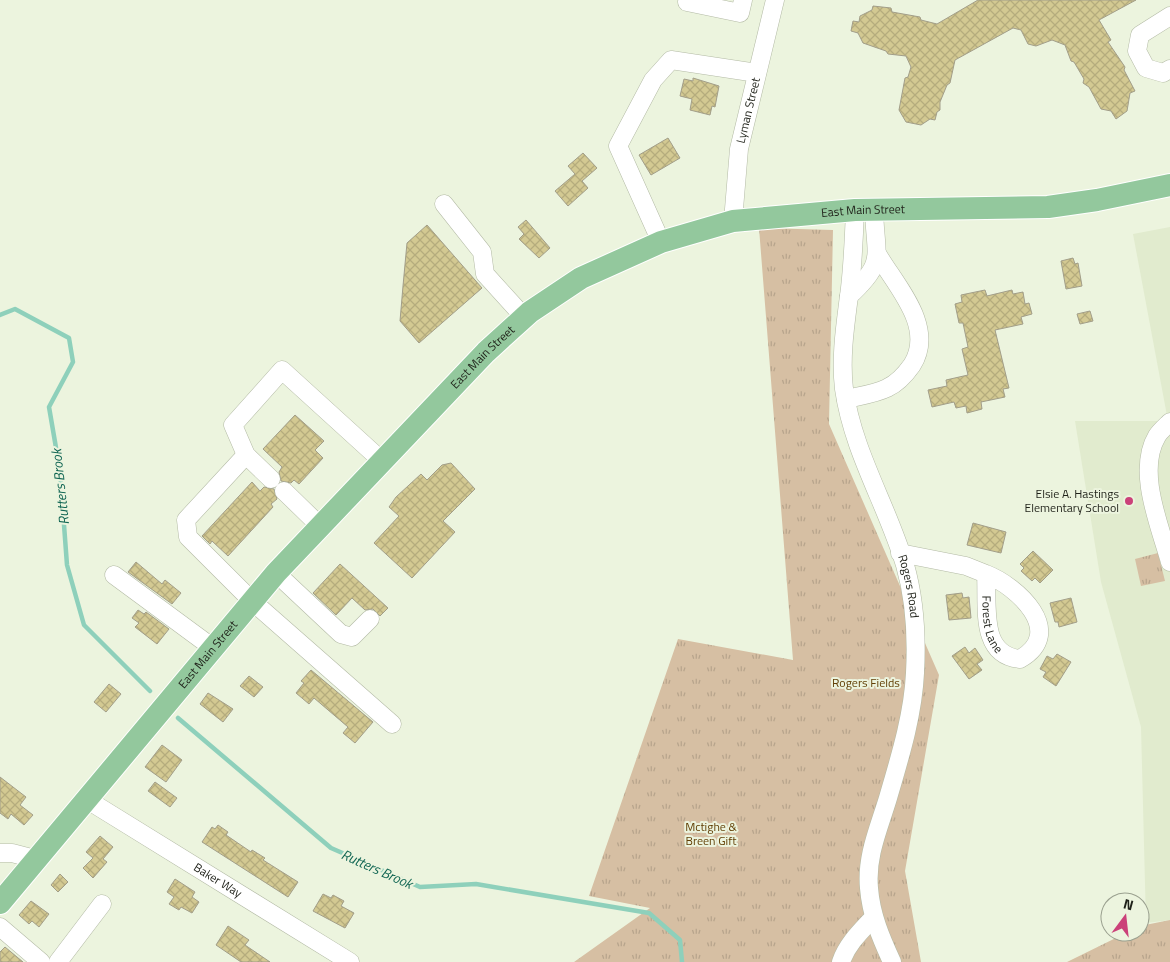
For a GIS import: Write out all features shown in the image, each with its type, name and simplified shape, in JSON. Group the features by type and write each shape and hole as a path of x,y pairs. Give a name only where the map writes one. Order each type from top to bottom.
{"main road":[{"name":"East Main Street","path":"0,903 276,572 486,352 524,317 582,278 661,242 733,221 864,210 1048,208 1098,200 1170,184"}],"street":[{"path":"688,2 740,13 743,0"},
{"name":"Lyman Street","path":"733,221 739,149 775,0"},
{"path":"1170,16 1140,35 1137,51 1146,68 1164,73 1170,69"},
{"path":"661,242 618,146 653,80 672,60 757,73"},
{"path":"444,204 482,252 485,274 524,317"},
{"path":"846,399 886,389 899,380 915,360 918,350 917,322 905,296 878,255 864,210"},
{"name":"Rogers Road","path":"864,210 849,296 842,362 846,399 851,424 865,466 900,553 911,589 915,619 915,673 899,760 871,855 868,886 874,917 892,962"},
{"path":"849,296 872,273 878,255"},
{"path":"320,526 246,455 233,425 282,370 382,461"},
{"path":"1170,422 1157,436 1150,452 1147,469 1170,562"},
{"path":"246,455 186,520 188,537 252,601 392,724"},
{"name":"Forest Lane","path":"900,553 966,566 986,574 1012,587 1031,608 1040,633 1036,647 1020,659 1004,656 991,640 986,574"},
{"path":"276,572 341,634 352,637 370,619"},
{"path":"114,575 213,648"},
{"name":"Baker Way","path":"86,799 350,962"},
{"path":"0,853 12,852 35,859"},
{"path":"58,962 102,904"},
{"path":"841,962 853,940 874,917"},
{"path":"0,928 41,962"}],"shaded area":[{"name":"Elsie A. Hastings Elementary School","path":"1170,227 1170,920 1150,922 1150,892 1145,892 1141,727 1101,582 1075,421 1168,421 1133,234"}],"green space":[{"path":"759,228 833,230 829,424 939,675 905,871 921,962 574,962 650,908 589,896 678,639 793,660"},
{"path":"1158,553 1165,581 1141,586 1135,559"},
{"path":"1170,920 1170,962 1067,962 1108,942 1150,942 1150,924"}],"building":[{"path":"978,0 1136,0 1099,20 1111,40 1108,42 1125,67 1124,70 1135,91 1130,93 1127,111 1116,119 1111,111 1101,109 1089,87 1083,83 1084,79 1074,62 1071,61 1065,45 1052,40 1036,46 1028,44 1021,30 1013,28 955,60 950,83 947,85 940,102 940,110 937,112 935,120 930,119 921,125 906,122 899,110 905,78 908,77 911,67 906,56 888,54 886,51 863,43 858,33 851,31 853,21 859,22 860,16 872,10 873,6 891,8 892,12 920,17 921,20 937,24"},
{"path":"693,78 719,86 715,107 712,106 710,115 690,110 692,99 680,96 684,79 693,81"},
{"path":"668,138 680,158 651,175 639,155"},
{"path":"583,153 597,168 582,181 588,188 568,206 555,191 575,174 568,166"},
{"path":"526,220 550,248 539,258 519,239 524,234 518,227"},
{"path":"427,225 482,288 419,343 400,321 407,243"},
{"path":"1073,258 1075,264 1078,263 1082,286 1066,289 1061,261"},
{"path":"985,290 987,296 1012,290 1013,294 1023,292 1025,304 1029,303 1032,314 1021,317 1023,324 995,330 1009,388 1003,389 1005,397 981,402 982,409 967,413 966,406 956,408 954,402 932,407 928,390 947,386 946,380 968,375 962,349 968,347 963,323 959,323 955,304 962,302 961,295"},
{"path":"1090,311 1093,321 1080,324 1077,314"},
{"path":"295,415 324,441 315,450 323,458 299,484 294,480 291,483 281,481 279,472 282,467 263,449"},
{"path":"451,463 475,489 443,521 455,532 412,578 374,543 399,516 389,507 396,497 421,474 427,480 442,465"},
{"path":"252,482 260,491 264,487 274,489 277,499 271,504 273,507 228,556 212,541 210,544 202,536"},
{"path":"973,523 1006,532 1001,553 967,545"},
{"path":"1033,551 1053,570 1040,583 1035,578 1032,581 1021,571 1024,568 1020,564"},
{"path":"136,562 162,584 165,580 181,593 172,604 128,572"},
{"path":"340,564 388,608 380,616 373,609 365,610 352,598 336,615 313,593"},
{"path":"962,593 963,598 969,597 971,618 949,620 946,595"},
{"path":"1071,598 1077,622 1059,627 1058,622 1055,622 1050,603"},
{"path":"138,610 144,614 146,612 169,629 157,644 135,627 139,623 132,618"},
{"path":"965,647 969,653 975,648 983,660 977,664 982,670 969,679 952,656"},
{"path":"1057,654 1071,662 1056,686 1043,677 1046,672 1040,669 1047,656 1053,659"},
{"path":"311,670 373,722 355,743 343,733 348,727 314,698 309,704 296,693 304,683 301,681"},
{"path":"249,676 263,687 254,697 240,686"},
{"path":"109,684 121,694 106,712 94,702"},
{"path":"208,693 233,709 223,722 200,704"},
{"path":"162,745 182,760 166,782 145,767"},
{"path":"0,777 26,797 20,805 33,815 24,825 11,814 8,819 0,813"},
{"path":"155,782 177,798 170,807 148,791"},
{"path":"218,825 228,832 226,835 251,852 252,850 265,858 263,860 298,882 288,897 202,842 212,827 215,829"},
{"path":"100,836 113,847 103,859 107,862 93,878 83,868 93,858 86,852"},
{"path":"60,874 68,882 58,892 51,885"},
{"path":"175,879 195,892 192,897 199,902 192,913 181,907 179,910 169,904 174,897 167,892"},
{"path":"323,894 331,898 333,895 344,901 341,906 354,913 345,928 313,911"},
{"path":"31,901 49,914 39,927 32,921 29,924 19,915"},
{"path":"228,926 249,940 245,945 270,962 241,962 216,945"},
{"path":"5,947 23,962 0,962 0,952"}],"waterway":[{"name":"Rutters Brook","path":"0,315 15,309 69,338 73,362 49,407 60,471 67,565 84,625 150,691"},
{"name":"Rutters Brook","path":"178,718 331,848 420,887 476,884 649,913 680,940 682,962"}],"place":[{"name":"Elsie A. Hastings Elementary School","path":"1129,501"}],"park label":[{"name":"Rogers Fields","path":"866,683"},
{"name":"Mctighe & Breen Gift","path":"711,834"}]}
